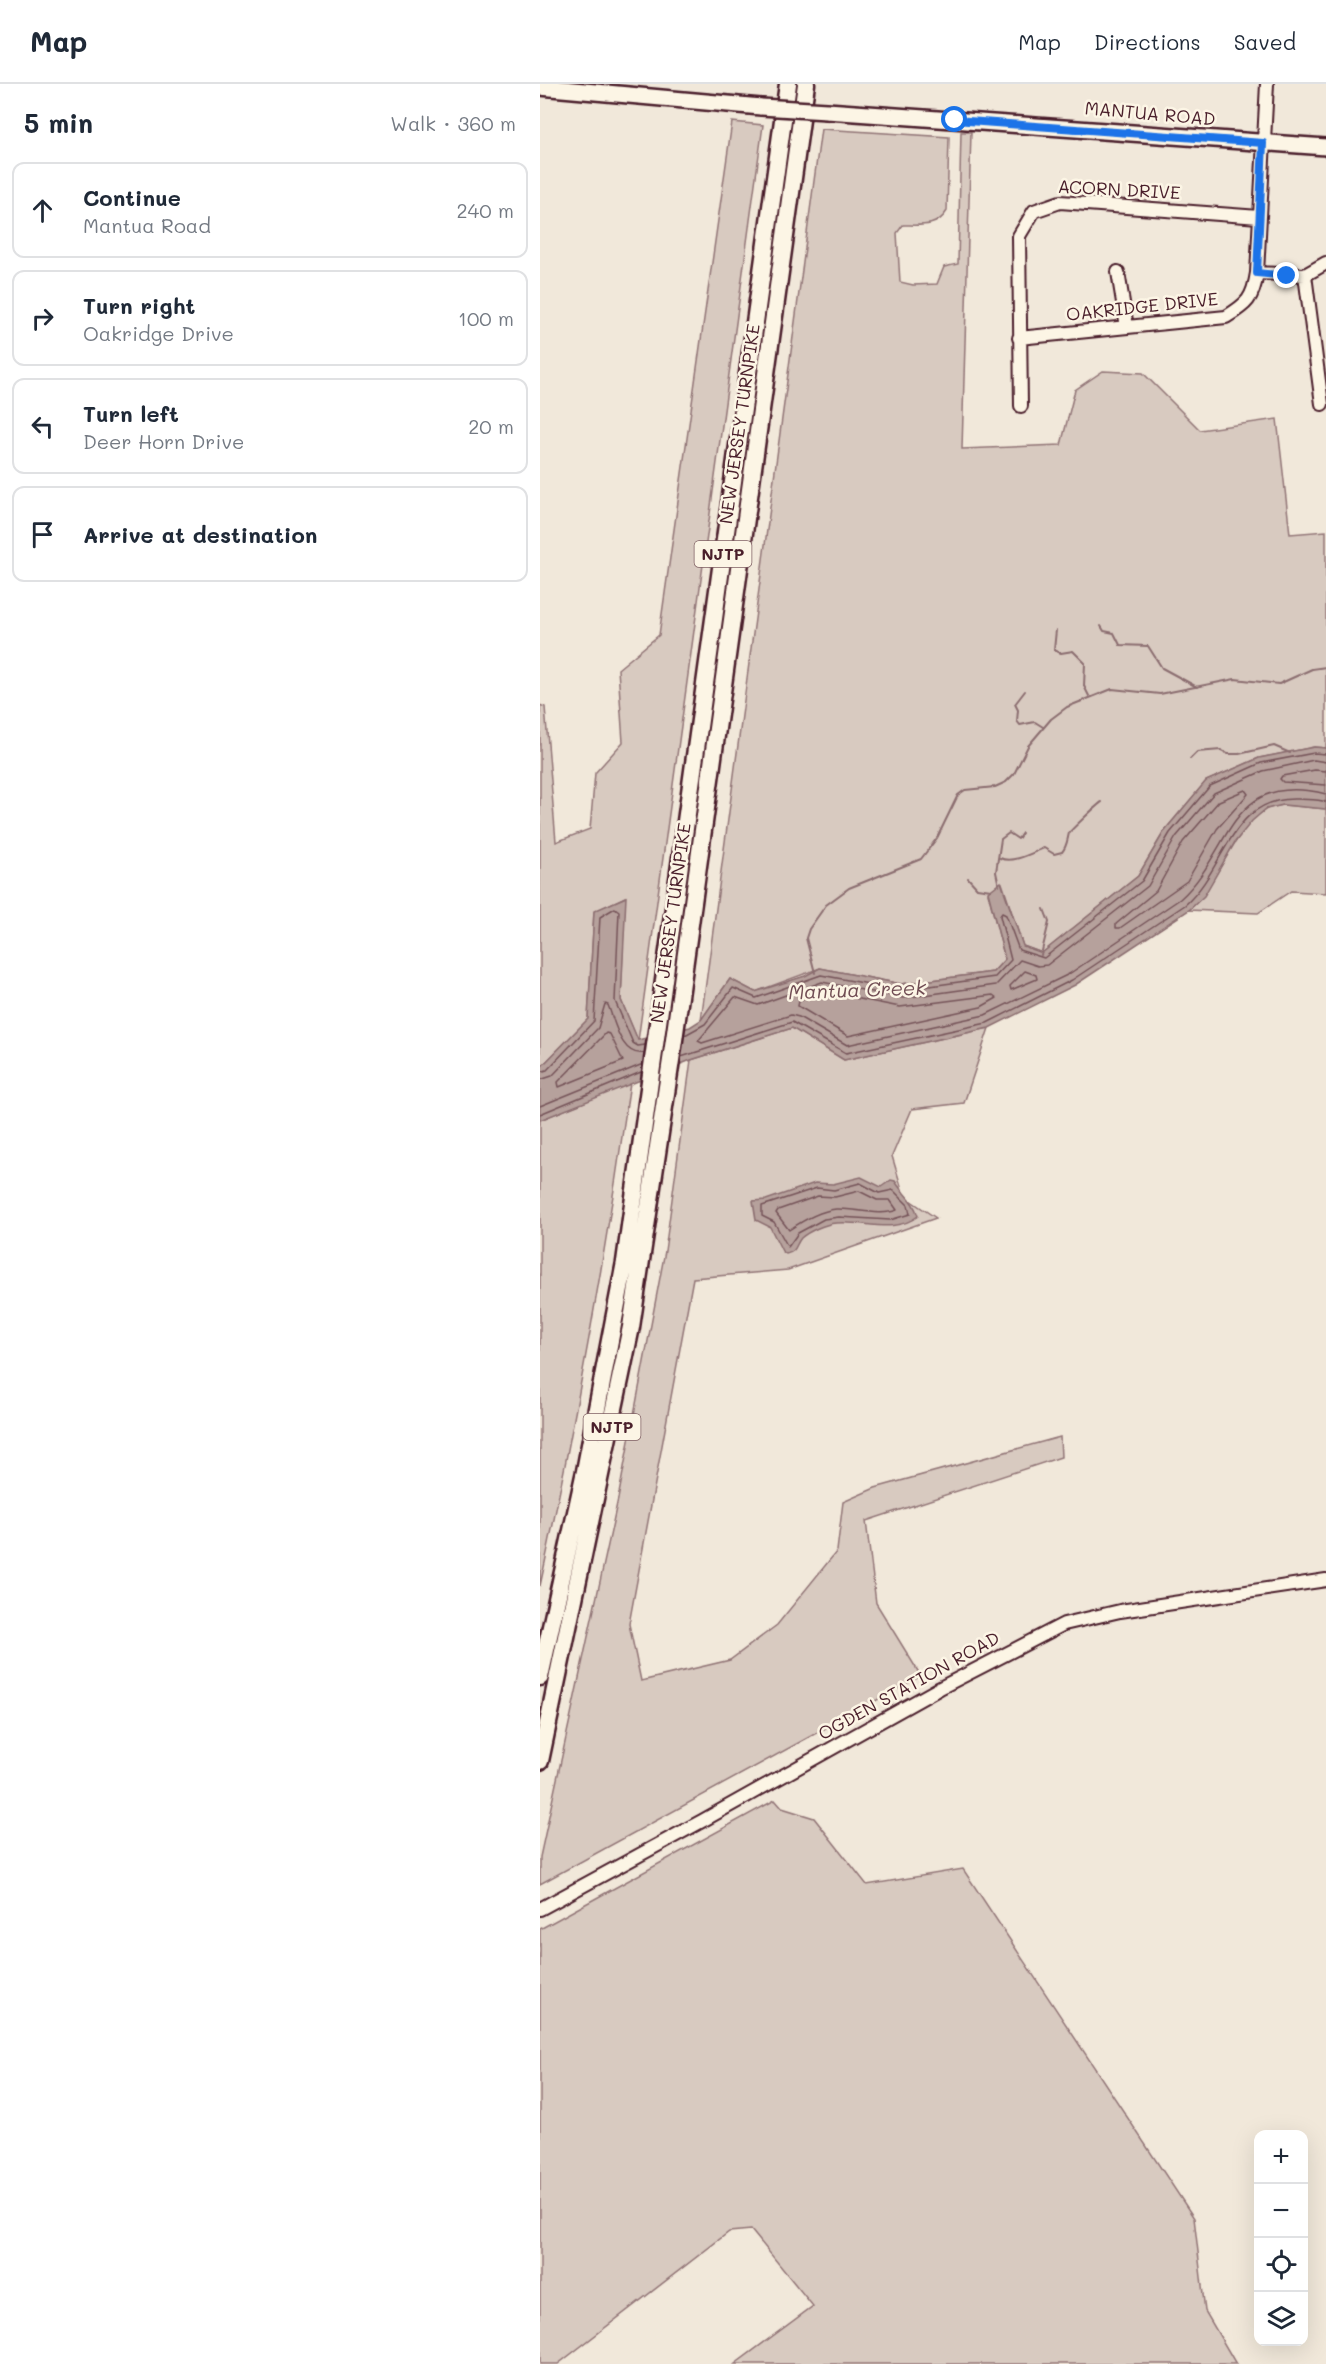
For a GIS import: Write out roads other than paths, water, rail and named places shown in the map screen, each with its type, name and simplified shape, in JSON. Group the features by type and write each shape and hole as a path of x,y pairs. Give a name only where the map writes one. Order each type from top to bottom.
{"highway":[{"name":"NEW JERSEY TURNPIKE","path":"540,1677 606,1366 627,1251 788,84"},
{"name":"NEW JERSEY TURNPIKE","path":"540,1761 631,1327 667,1089 807,84"}],"main road":[{"name":"MANTUA ROAD","path":"540,87 761,107 1326,147"}],"street":[{"name":"OAKRIDGE DRIVE","path":"1019,338 1226,317 1244,306 1254,293 1257,273 1267,84"},
{"name":"ACORN DRIVE","path":"1021,406 1019,236 1034,211 1060,202 1259,217"},
{"path":"1257,273 1305,275 1326,263"},
{"path":"1118,272 1127,327"},
{"path":"1305,275 1322,404"},
{"name":"OGDEN STATION ROAD","path":"540,1909 930,1693 1064,1624 1120,1611 1326,1580"}],"water":[{"name":"Mantua Creek","path":"1314,747 1326,748 1326,809 1283,805 1266,809 1252,821 1235,842 1204,896 1189,910 1075,985 989,1028 844,1060 792,1028 691,1060 540,1120 540,1068 588,1019 594,911 626,897 621,1000 638,1040 690,1027 701,1020 730,979 755,992 805,976 820,968 901,984 993,972 1005,959 988,892 1001,882 1023,946 1042,953 1138,876 1165,830 1206,781 1259,758"},
{"path":"861,1177 881,1187 891,1180 895,1181 911,1202 918,1216 909,1222 889,1226 846,1223 827,1225 804,1235 794,1250 786,1254 782,1251 770,1227 756,1220 753,1201 766,1200 815,1183 833,1184"}],"waterway":[{"path":"1101,626 1104,631 1114,633 1120,645 1148,646 1162,668 1197,687"},
{"path":"1056,630 1054,650 1061,653 1073,651 1085,663 1084,686 1089,696"},
{"name":"Mantua Creek","path":"815,973 806,938 809,929 826,905 849,888 921,859 937,838 958,795 965,790 995,787 1006,782 1014,774 1028,746 1051,719 1067,707 1112,689 1160,694 1235,679 1279,684 1312,669 1326,667"},
{"path":"1025,691 1015,704 1018,710 1017,721 1020,725 1035,722 1043,727"},
{"path":"1190,759 1197,752 1221,750 1228,754 1239,754 1274,746 1290,753"},
{"path":"1000,858 1016,859 1044,848 1054,854 1062,852 1069,833 1102,802"},
{"path":"999,886 996,872 1001,839 1009,833 1018,839 1022,833"},
{"path":"968,878 977,888 991,890"},
{"path":"1041,955 1049,922 1044,909"}]}
